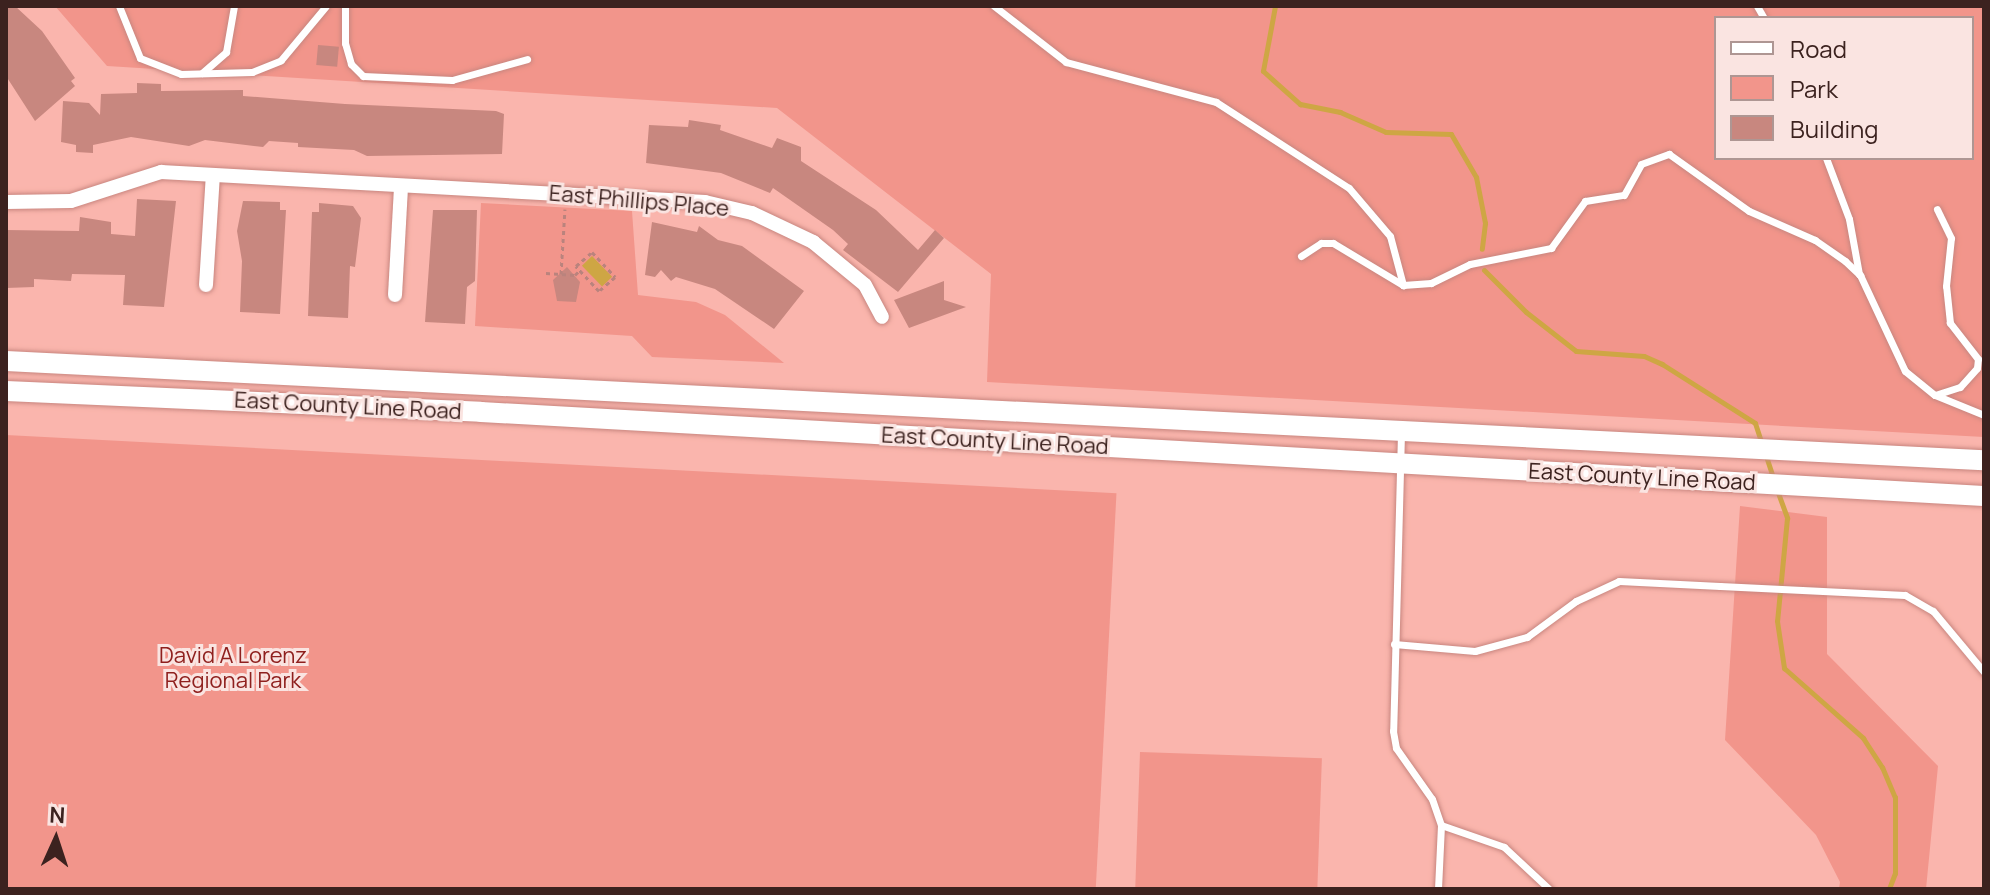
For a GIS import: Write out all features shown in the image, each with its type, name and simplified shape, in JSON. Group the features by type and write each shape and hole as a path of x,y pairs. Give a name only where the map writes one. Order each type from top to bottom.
{"main road":[{"name":"East County Line Road","path":"6,361 1401,433 1790,447 1984,460"},
{"name":"East County Line Road","path":"6,391 481,412 1984,496"}],"street":[{"name":"East Phillips Place","path":"6,202 71,201 146,173 705,202 779,223 837,259 865,285 882,317"},
{"path":"206,285 213,175"},
{"path":"395,295 401,187"}],"lane":[{"path":"119,6 140,58 155,68 201,74 252,72 281,60 326,6"},
{"path":"201,74 226,52 234,6"},
{"path":"345,6 345,43 351,64 363,76 452,80 527,59"},
{"path":"994,6 1066,62 1216,102 1349,188 1390,236 1403,285"},
{"path":"1301,256 1321,243 1333,243 1403,285 1431,283 1470,264 1551,248 1585,201 1624,195 1641,164 1669,154 1749,211 1828,247 1860,275"},
{"path":"1827,160 1849,219 1860,275 1905,371 1935,395 1984,415"},
{"path":"1935,395 1960,387 1977,368 1978,359 1950,323 1946,286 1951,238 1937,209"},
{"path":"1401,433 1391,698 1396,748 1432,799 1441,825 1438,889"},
{"path":"1394,644 1475,651 1527,637 1576,601 1619,581 1905,595 1933,611 1984,672"},
{"path":"1441,825 1504,847 1549,889"}],"path":[{"path":"561,274 566,194"},
{"path":"592,252 615,277 599,291 580,270 576,266 592,252"},
{"path":"546,273 580,270"}],"green space":[{"path":"55,6 1984,6 1984,437 987,382 991,274 777,108 107,66"},
{"path":"481,203 632,211 638,295 696,302 725,315 784,363 652,357 632,336 475,326"},
{"name":"David A Lorenz Regional Park","path":"6,435 1116,493 1096,889 6,889"},
{"path":"1740,506 1827,517 1827,654 1938,766 1926,889 1839,889 1840,882 1816,835 1725,740"},
{"path":"1140,752 1322,758 1317,889 1135,889"}],"shaded area":[{"path":"592,256 612,277 602,287 582,266"}],"building":[{"path":"6,6 15,6 42,31 75,78 71,81 75,86 35,121 6,76"},
{"path":"318,45 339,47 337,67 316,65"},
{"path":"137,83 161,84 161,91 243,90 243,96 496,111 504,114 502,154 367,156 354,150 298,147 298,143 269,141 263,147 205,140 189,146 131,137 93,145 93,153 76,152 76,145 61,142 63,101 89,103 100,115 101,94 137,93"},
{"path":"689,120 721,125 720,130 772,148 777,138 801,147 801,161 876,210 918,250 935,230 944,238 898,292 843,250 848,244 833,230 773,188 770,193 721,173 646,163 649,125 688,127"},
{"path":"137,199 176,201 164,307 123,305 125,275 72,274 71,281 34,279 34,287 6,288 6,230 79,231 80,217 111,222 111,234 135,236"},
{"path":"243,201 280,202 280,210 286,210 280,314 240,312 242,261 237,231"},
{"path":"319,203 353,206 361,218 355,267 350,266 348,318 308,316 312,212 319,212"},
{"path":"433,210 477,210 475,281 467,287 465,324 425,322"},
{"path":"652,222 697,232 699,226 718,240 742,246 804,291 774,329 715,289 676,277 671,281 661,270 655,277 645,275"},
{"path":"567,267 580,282 576,302 557,301 553,280"},
{"path":"944,281 944,300 966,307 909,328 894,300"}],"waterway":[{"path":"1275,6 1263,71 1300,104 1340,112 1386,132 1451,134 1476,177 1485,223 1482,249"},
{"path":"1484,270 1526,312 1576,351 1644,356 1662,364 1755,423 1761,442"},
{"path":"1766,456 1774,480"},
{"path":"1777,490 1787,518 1777,621 1784,668 1863,738 1882,767 1895,797 1895,873 1889,889"}]}
